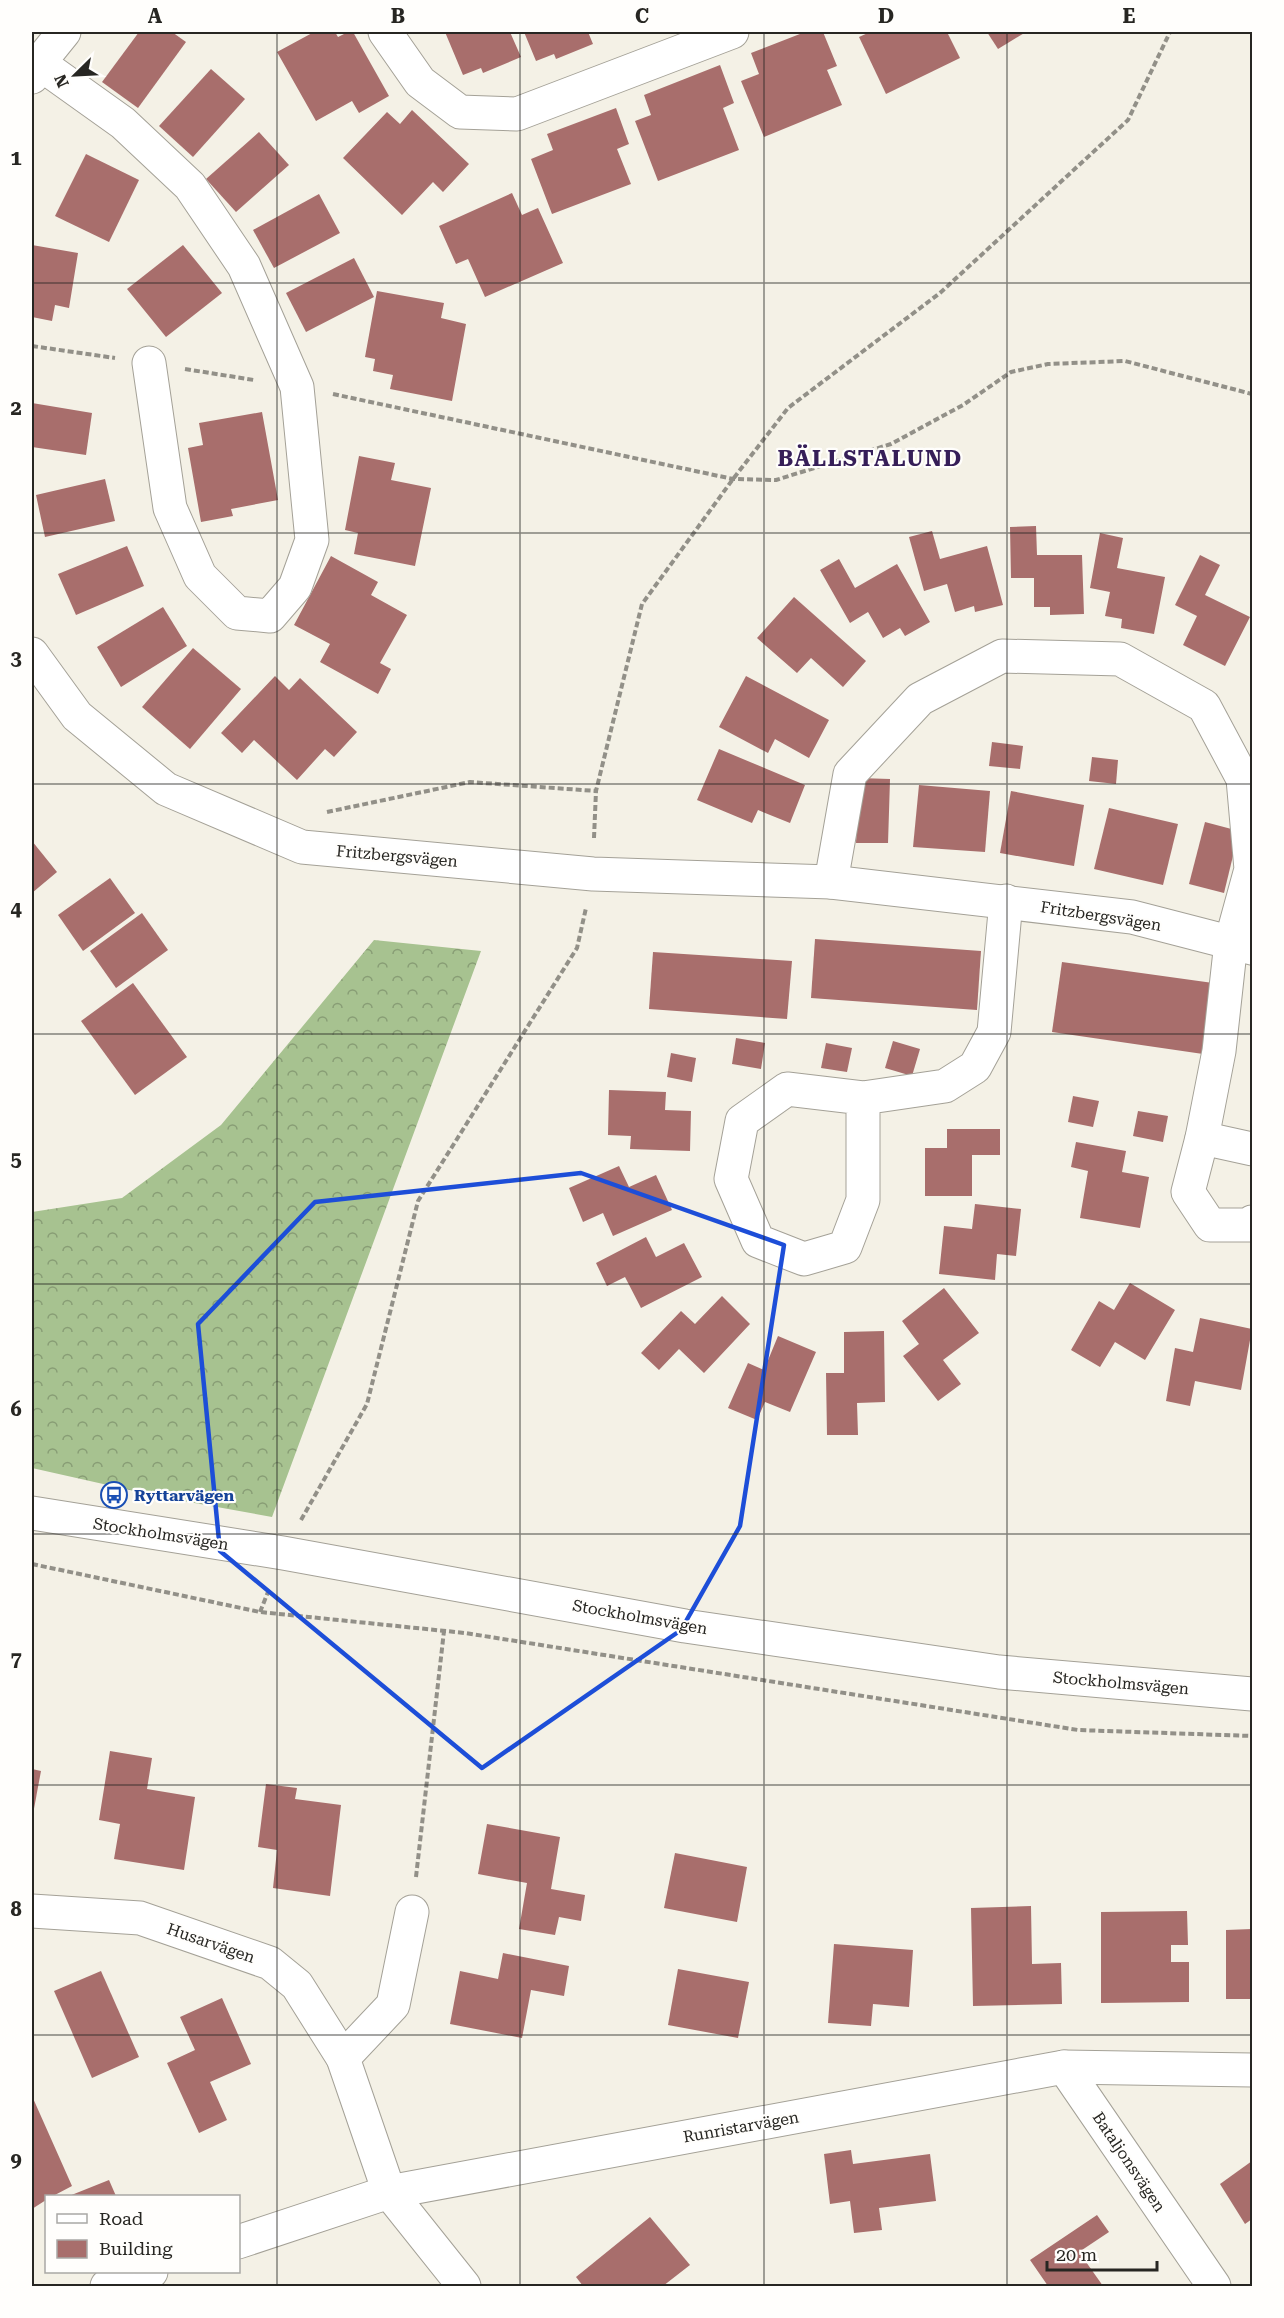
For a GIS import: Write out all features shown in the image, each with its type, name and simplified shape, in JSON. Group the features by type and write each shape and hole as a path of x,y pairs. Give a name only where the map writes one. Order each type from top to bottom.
{"street":[{"path":"64,32 35,70 123,123 190,186 244,266 297,387 312,540 295,587 270,616 237,613 200,576 170,508 149,363"},
{"path":"385,32 420,82 460,112 518,114 732,32"},
{"name":"Fritzbergsvägen","path":"32,654 77,716 166,789 302,847 593,874 831,882 1132,917 1242,945"},
{"path":"831,882 850,774 920,699 1002,656 1120,659 1204,706 1243,779 1251,869 1242,945 1203,1138 1188,1192 1210,1225 1251,1224 1252,1222"},
{"path":"863,1098 863,1200 845,1247 804,1258 758,1241 731,1179 742,1121 787,1089 863,1098 945,1086 975,1067 994,1032 1006,902"},
{"path":"1203,1138 1252,1149"},
{"name":"Stockholmsvägen","path":"32,1513 283,1553 685,1626 999,1672 1252,1694"},
{"name":"Husarvägen","path":"32,1911 140,1918 270,1963 297,1985 343,2058 389,2192 464,2286"},
{"path":"343,2058 393,2005 412,1912"},
{"name":"Runristarvägen","path":"240,2241 389,2192 1064,2067 1252,2070"},
{"name":"Bataljonsvägen","path":"1064,2067 1214,2286"},
{"path":"107,2286 146,2273"}],"path":[{"path":"260,1612 283,1553 366,1404 418,1201 577,948 593,874 596,791 642,604 788,408 940,293 1128,120 1170,32"},
{"path":"32,346 297,387 733,479 776,480 891,444 963,405 1011,372 1048,364 1125,361 1252,394"},
{"path":"326,812 470,782 596,791"},
{"path":"32,1564 260,1612 444,1631 1078,1730 1252,1736"},
{"path":"412,1912 444,1631"}],"highlighted area":[{"path":"581,1173 784,1245 740,1526 681,1630 482,1768 220,1551 198,1324 315,1202"}],"green space":[{"path":"374,940 481,951 272,1517 161,1497 32,1468 32,1212 122,1198 221,1125"}],"building":[{"path":"139,32 172,32 186,42 138,108 102,82"},
{"path":"314,32 335,32 338,37 353,32 389,96 359,113 352,101 316,121 277,52"},
{"path":"445,32 510,32 521,57 483,73 481,68 463,75"},
{"path":"524,32 588,32 593,44 556,59 554,54 536,61"},
{"path":"805,32 823,32 837,66 827,70 842,105 764,137 741,81 759,74 751,53"},
{"path":"870,32 947,32 960,58 886,94 859,37"},
{"path":"987,32 1026,32 998,49"},
{"path":"720,65 734,103 723,108 739,150 658,181 635,121 651,115 644,95"},
{"path":"211,69 245,99 193,157 159,126"},
{"path":"616,108 629,144 617,149 631,184 552,214 531,159 553,150 547,134"},
{"path":"412,110 469,164 443,192 433,182 402,215 343,158 387,112 400,124"},
{"path":"259,132 289,165 236,212 206,179"},
{"path":"86,154 139,180 109,242 55,216"},
{"path":"512,193 522,215 538,208 563,263 485,297 468,259 456,264 439,226"},
{"path":"319,194 340,233 274,268 253,230"},
{"path":"32,245 78,253 69,308 55,305 52,321 32,317"},
{"path":"183,245 222,293 166,337 127,289"},
{"path":"354,258 374,297 306,332 286,293"},
{"path":"377,291 444,303 441,318 466,324 452,401 390,389 393,375 373,371 375,359 365,357"},
{"path":"32,403 92,413 86,455 32,447"},
{"path":"262,412 278,500 231,509 233,516 201,522 188,448 203,445 199,423"},
{"path":"359,456 395,463 391,480 431,488 415,566 354,554 358,533 345,530"},
{"path":"105,479 115,521 45,537 36,495"},
{"path":"1036,526 1037,555 1082,555 1084,614 1050,615 1050,607 1034,607 1034,578 1011,578 1010,527"},
{"path":"932,531 940,559 987,546 1003,605 975,612 974,606 955,612 947,584 924,591 909,537"},
{"path":"1100,533 1123,538 1117,568 1165,577 1154,634 1121,628 1122,619 1105,616 1110,592 1090,588"},
{"path":"127,546 144,586 76,615 58,574"},
{"path":"1200,555 1220,565 1205,595 1250,617 1225,666 1183,645 1197,616 1175,605"},
{"path":"331,556 378,582 371,595 407,615 380,663 391,669 378,694 320,662 330,644 294,625"},
{"path":"839,559 855,588 897,564 930,622 905,636 900,628 883,638 868,612 850,623 820,570"},
{"path":"794,597 866,661 843,687 811,658 797,673 757,638"},
{"path":"163,607 187,646 121,687 97,647"},
{"path":"193,648 241,689 190,749 142,707"},
{"path":"275,676 289,690 300,678 357,732 334,757 325,749 297,780 254,740 242,753 221,733"},
{"path":"746,676 829,720 809,758 775,739 768,753 719,727"},
{"path":"992,742 1023,746 1020,769 989,766"},
{"path":"719,749 805,785 790,823 758,810 752,823 697,800"},
{"path":"1092,757 1118,760 1116,784 1089,781"},
{"path":"859,778 890,779 888,843 856,843"},
{"path":"919,785 990,791 985,852 913,847"},
{"path":"1011,791 1084,805 1074,866 1000,853"},
{"path":"1109,808 1178,824 1163,885 1094,869"},
{"path":"1205,822 1239,831 1224,893 1189,884"},
{"path":"32,841 57,872 32,893"},
{"path":"110,878 135,913 83,951 58,915"},
{"path":"142,913 168,950 116,988 90,951"},
{"path":"815,939 981,951 977,1010 811,998"},
{"path":"653,952 792,961 787,1019 649,1009"},
{"path":"1062,962 1213,983 1203,1054 1052,1032"},
{"path":"133,983 187,1057 135,1095 81,1021"},
{"path":"736,1038 765,1043 761,1069 732,1064"},
{"path":"893,1041 920,1049 912,1076 885,1068"},
{"path":"826,1043 852,1048 847,1072 821,1068"},
{"path":"671,1053 696,1058 692,1082 667,1077"},
{"path":"609,1090 666,1092 665,1110 691,1111 690,1151 630,1149 631,1136 608,1135"},
{"path":"1073,1096 1099,1101 1093,1127 1068,1122"},
{"path":"1138,1111 1168,1116 1163,1142 1133,1136"},
{"path":"947,1129 1000,1129 1000,1155 972,1155 972,1196 925,1196 925,1148 947,1148"},
{"path":"1076,1142 1126,1151 1122,1172 1149,1177 1140,1228 1080,1218 1088,1171 1071,1167"},
{"path":"619,1166 629,1187 656,1175 672,1210 613,1236 603,1213 583,1222 569,1188"},
{"path":"975,1204 1021,1209 1016,1256 997,1254 995,1280 939,1274 944,1226 972,1229"},
{"path":"646,1237 656,1257 684,1243 702,1277 641,1308 625,1277 607,1286 596,1263"},
{"path":"1130,1283 1175,1310 1145,1360 1115,1342 1100,1367 1071,1350 1099,1301 1114,1310"},
{"path":"944,1288 979,1333 943,1360 961,1384 938,1401 903,1356 919,1344 902,1321"},
{"path":"722,1296 750,1324 704,1373 679,1349 659,1370 641,1353 681,1311 695,1324"},
{"path":"1200,1318 1252,1329 1241,1390 1195,1381 1190,1406 1166,1401 1175,1348 1193,1352"},
{"path":"884,1331 885,1402 857,1403 858,1435 827,1435 826,1373 844,1373 844,1332"},
{"path":"778,1336 816,1352 790,1412 765,1402 757,1420 728,1408 748,1363 764,1370"},
{"path":"110,1751 152,1758 147,1789 195,1797 184,1870 114,1859 120,1824 99,1820"},
{"path":"32,1769 41,1771 33,1814 32,1814"},
{"path":"266,1784 297,1788 295,1799 341,1805 330,1896 273,1888 277,1850 258,1847"},
{"path":"487,1824 560,1837 551,1889 585,1895 581,1921 559,1917 555,1935 519,1929 527,1883 478,1874"},
{"path":"675,1853 747,1867 737,1922 664,1908"},
{"path":"1031,1906 1032,1964 1061,1963 1062,2004 973,2006 971,1908"},
{"path":"1187,1911 1188,1945 1171,1945 1171,1962 1189,1962 1189,2002 1101,2003 1101,1912"},
{"path":"1252,1929 1252,1999 1226,1999 1226,1930"},
{"path":"834,1944 913,1950 909,2007 873,2004 871,2026 828,2023"},
{"path":"503,1953 569,1966 564,1996 531,1990 522,2038 450,2024 460,1971 498,1979"},
{"path":"678,1969 749,1982 738,2038 668,2025"},
{"path":"101,1971 139,2057 92,2078 54,1991"},
{"path":"222,1998 251,2064 210,2082 227,2120 199,2133 167,2063 195,2050 180,2017"},
{"path":"32,2096 72,2186 55,2195 45,2195 45,2201 32,2209"},
{"path":"851,2150 853,2164 930,2154 936,2201 879,2208 882,2230 854,2233 850,2201 830,2204 824,2154"},
{"path":"1252,2161 1252,2219 1245,2224 1220,2184"},
{"path":"109,2180 116,2195 72,2195"},
{"path":"1097,2215 1109,2232 1079,2252 1103,2286 1048,2286 1030,2260"},
{"path":"650,2217 690,2265 663,2286 583,2286 576,2277"}],"place":[{"name":"Ryttarvägen","path":"114,1495"}],"district":[{"name":"BÄLLSTALUND","path":"870,458"}]}
